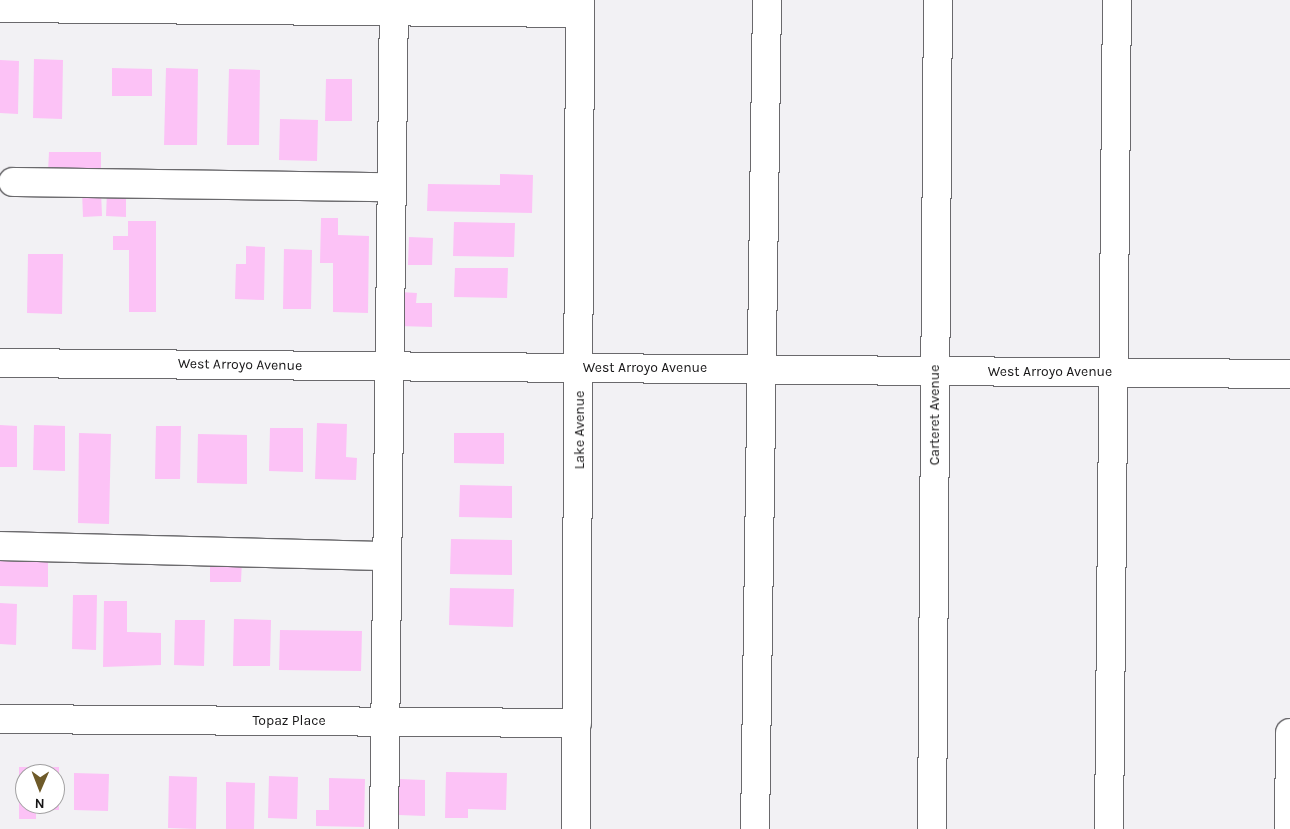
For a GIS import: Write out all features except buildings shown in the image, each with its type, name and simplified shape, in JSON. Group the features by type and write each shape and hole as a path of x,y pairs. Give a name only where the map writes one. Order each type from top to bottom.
{"street":[{"path":"755,829 766,0"},
{"name":"Carteret Avenue","path":"932,829 938,0"},
{"path":"1110,829 1116,372 1117,0"},
{"path":"384,829 387,366 394,6"},
{"path":"0,8 580,7"},
{"name":"Lake Avenue","path":"576,829 580,368 580,7"},
{"path":"13,182 391,187"},
{"name":"West Arroyo Avenue","path":"0,363 1290,374"},
{"path":"0,546 386,556"},
{"name":"Topaz Place","path":"0,719 577,723"},
{"path":"1289,829 1290,733"}]}
